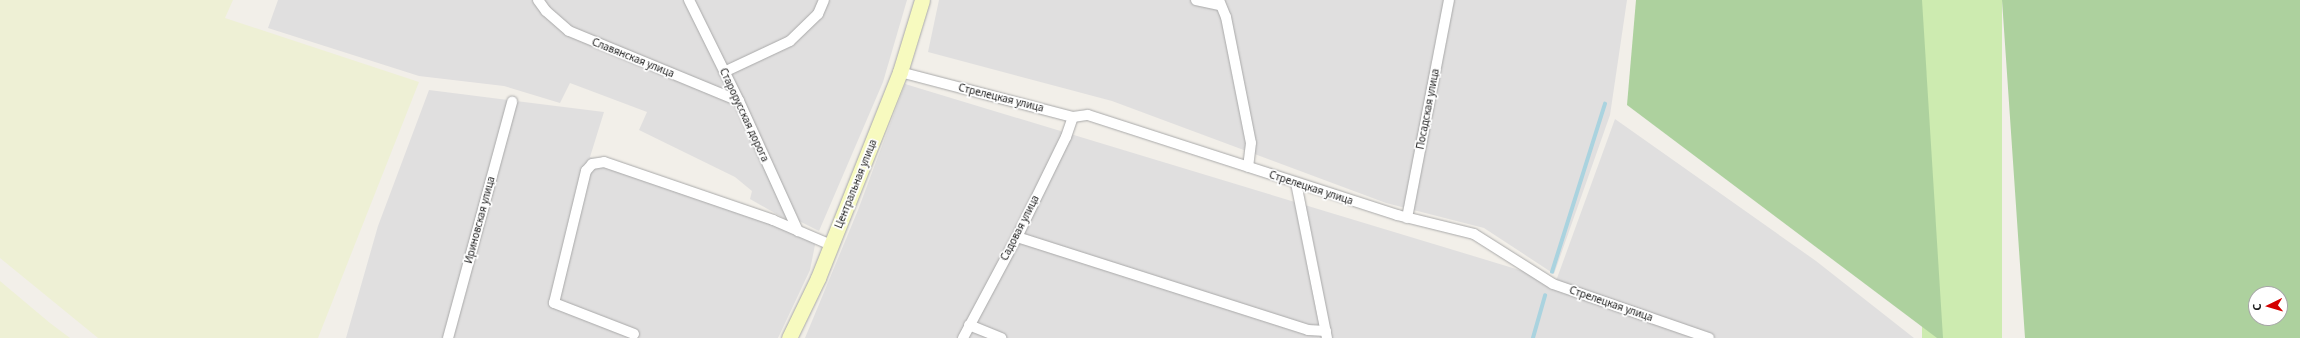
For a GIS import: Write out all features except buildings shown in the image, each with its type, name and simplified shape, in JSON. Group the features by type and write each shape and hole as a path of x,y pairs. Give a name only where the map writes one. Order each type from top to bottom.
{"main road":[{"name":"Центральная улица","path":"789,338 831,245 900,72 922,0"}],"street":[{"name":"Славянская улица","path":"538,0 546,11 569,31 739,101"},
{"name":"Старорусская дорога","path":"688,0 739,101 798,231"},
{"path":"724,72 790,41 818,14 824,0"},
{"path":"1196,0 1219,2 1226,17 1251,143 1248,167"},
{"name":"Посадская улица","path":"1407,218 1449,0"},
{"name":"Стрелецкая улица","path":"900,72 1073,117 1088,115 1407,218 1474,234 1553,284 1709,338"},
{"name":"Ириновская улица","path":"448,338 512,102"},
{"name":"Садовая улица","path":"963,338 1017,237 1066,137 1073,117"},
{"path":"634,334 554,303 584,178 592,164 604,162 773,220 831,245"},
{"path":"1017,237 1293,326 1327,335 1296,183"},
{"path":"969,325 1002,338"}],"shaded area":[{"path":"278,0 907,0 883,82 819,231 799,221 796,214 785,219 750,199 752,191 735,177 639,130 647,112 570,83 560,103 504,86 419,76 268,28"},
{"path":"939,0 1627,0 1610,115 1554,274 1484,228 1386,203 1112,101 928,52"},
{"path":"905,84 1556,281 1615,119 1816,261 1914,338 805,338 858,210"},
{"path":"429,90 604,112 590,157 798,231 816,240 810,270 778,338 346,338 378,226"}],"green space":[{"path":"0,0 233,0 225,18 419,82 318,338 98,338 0,258"},
{"path":"1636,0 1922,0 1943,338 1937,338 1627,105"},
{"path":"1922,0 2002,0 2002,338 1922,338"},
{"path":"2002,0 2300,0 2300,338 2025,338"},
{"path":"0,281 50,323 70,338 0,338"}],"waterway":[{"path":"1552,272 1605,104"},
{"path":"1533,338 1545,296"}]}
